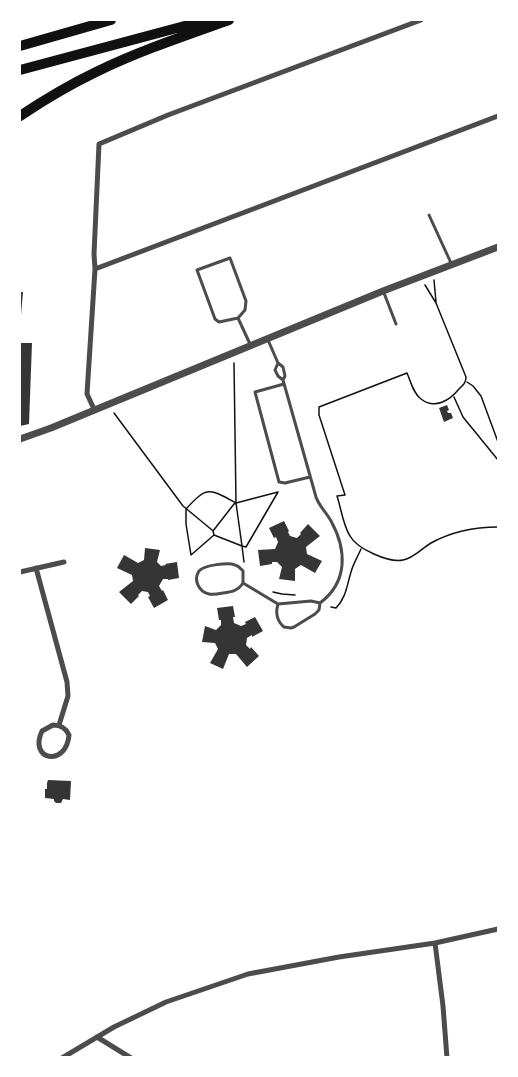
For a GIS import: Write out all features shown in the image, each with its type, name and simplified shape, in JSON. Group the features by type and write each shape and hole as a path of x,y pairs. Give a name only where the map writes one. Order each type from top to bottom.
{"highway":[{"path":"20,46 111,20"},
{"path":"20,70 207,20"},
{"path":"20,116 60,91 113,64 229,20"}],"street":[{"path":"94,410 87,394 95,269 99,144 168,115 421,20"},
{"path":"95,269 498,116"},
{"path":"20,439 383,291 498,247"},
{"path":"20,572 64,562"},
{"path":"36,568 67,682 68,696 59,725"},
{"path":"53,725 59,725 69,735 65,749 58,756 44,754 40,751 38,742 42,731 53,725"},
{"path":"62,1058 114,1027 166,1002 248,974 339,957 435,943 498,929"},
{"path":"435,943 447,1058"},
{"path":"97,1037 131,1058"}],"lane":[{"path":"429,214 451,264"},
{"path":"230,258 246,301 245,310 238,318 219,322 215,319 197,270 230,258"},
{"path":"383,291 396,324"},
{"path":"238,318 250,346"},
{"path":"267,338 278,363 283,367 284,382 310,477 318,502 333,526 342,555 341,571 336,586 332,593 320,603 318,612 291,628 284,627 277,618 278,604"},
{"path":"278,363 275,370 284,382"},
{"path":"284,382 255,392 279,482 285,483 310,477"},
{"path":"235,564 244,573 243,583 233,592 212,595 204,592 198,586 197,579 204,568 235,564"},
{"path":"243,583 278,604 311,601 320,603"}],"path":[{"path":"434,280 436,303"},
{"path":"424,284 436,303 466,381 453,397 437,404 430,404 422,400 414,391 407,374 319,407 319,415 345,495 337,496 350,536 362,547 383,558 393,560 404,560 411,557 430,544 453,534 478,528 498,527"},
{"path":"234,362 236,503 244,563"},
{"path":"466,381 481,396 498,442"},
{"path":"453,397 463,417 498,460"},
{"path":"113,412 186,509 213,531 214,535"},
{"path":"214,535 191,555 186,509 198,495 208,492 218,492 236,503"},
{"path":"213,531 236,503 278,492 246,547 214,535"},
{"path":"331,607 339,606 346,591 351,570 362,547"},
{"path":"268,591 300,595"}],"building":[{"path":"20,292 23,292 21,315 20,315"},
{"path":"20,343 32,343 29,424 20,426"},
{"path":"447,405 449,410 447,411 453,418 444,422 439,408"},
{"path":"284,521 290,536 297,538 308,524 320,536 306,547 307,554 322,561 315,573 301,565 295,569 295,581 279,579 282,567 277,562 260,566 258,550 275,549 278,542 269,528"},
{"path":"145,548 160,550 157,562 161,566 177,562 179,578 163,579 159,586 168,600 154,608 148,592 142,591 131,604 119,592 133,581 132,575 117,568 124,555 138,563 144,560"},
{"path":"233,606 234,623 241,626 255,617 263,631 247,638 246,645 259,656 247,667 236,654 229,654 223,669 210,663 218,649 215,643 202,642 205,626 216,630 221,625 217,608"},
{"path":"48,780 71,781 70,800 63,799 61,803 56,803 54,799 45,798"}]}
